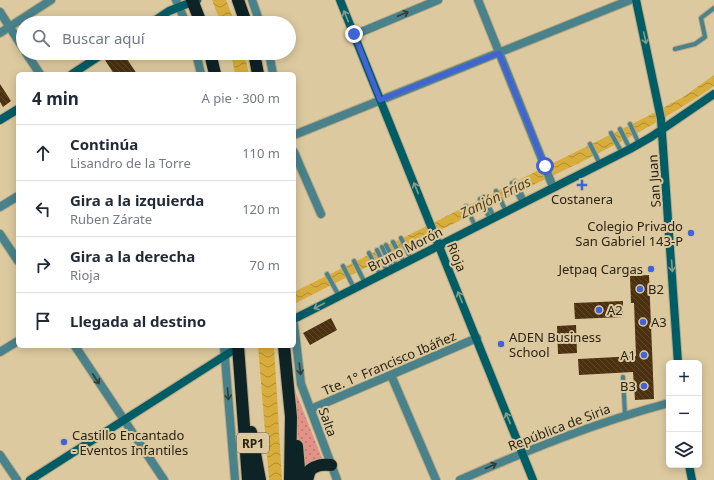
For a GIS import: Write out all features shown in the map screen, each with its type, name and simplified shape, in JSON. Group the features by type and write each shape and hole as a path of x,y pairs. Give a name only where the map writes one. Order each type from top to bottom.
{"highway":[{"path":"194,0 199,16"},
{"path":"238,0 244,16"},
{"path":"212,60 215,72"},
{"path":"255,60 258,72"},
{"name":"RP1","path":"238,348 244,406 248,480"},
{"path":"284,348 291,417 297,446 300,480"},
{"name":"RP1","path":"244,406 255,449 260,480"},
{"path":"290,480 291,417"},
{"path":"307,480 310,470 315,466 321,464 331,465"}],"street":[{"path":"26,16 51,0"},
{"path":"160,16 178,3 194,0"},
{"path":"252,0 258,16"},
{"name":"Rioja","path":"340,0 533,480"},
{"path":"354,34 438,0"},
{"path":"478,0 553,187"},
{"path":"296,134 630,0"},
{"name":"San Juan","path":"636,0 660,110 678,360"},
{"path":"178,3 183,16"},
{"path":"0,12 16,38"},
{"path":"0,33 16,22"},
{"path":"31,60 39,72"},
{"path":"75,72 93,60"},
{"path":"198,60 201,72"},
{"path":"270,60 273,72"},
{"name":"Bruno Morón","path":"296,318 439,244 630,149 714,94"},
{"path":"0,120 16,110"},
{"path":"296,157 321,214"},
{"path":"0,208 16,197"},
{"path":"0,234 16,258"},
{"name":"Tte. 1° Francisco Ibáñez","path":"311,409 477,338"},
{"path":"0,352 16,341"},
{"name":"Salta","path":"296,341 301,384 337,480"},
{"path":"76,348 164,480"},
{"path":"219,348 224,355"},
{"path":"224,348 235,480"},
{"path":"30,480 235,348"},
{"path":"391,375 436,480"},
{"name":"República de Siria","path":"460,480 522,453 626,415 666,405"},
{"path":"0,455 17,480"},
{"path":"690,468 692,480"}],"lane":[{"path":"675,50 695,44 705,37 701,18 714,8"},
{"path":"630,125 639,144"},
{"path":"621,130 630,149"},
{"path":"612,134 622,153"},
{"path":"590,145 600,164"},
{"path":"514,183 523,202"},
{"path":"496,192 506,211"},
{"path":"482,198 492,218"},
{"path":"466,206 476,226"},
{"path":"395,267 406,248 401,238"},
{"path":"394,242 398,252 395,267"},
{"path":"384,247 395,267"},
{"path":"377,250 382,260 395,267"},
{"path":"370,254 374,264 395,267"},
{"path":"354,261 365,282"},
{"path":"343,266 354,288"},
{"path":"327,274 338,296"},
{"path":"624,377 626,415"}],"shaded area":[{"path":"294,388 322,458 306,465 299,450"}],"water":[{"path":"212,0 226,0 232,16 218,16"},
{"path":"232,60 246,60 249,72 235,72"},
{"name":"Zanjón Frías","path":"714,75 714,86 689,103 610,148 474,213 296,303 296,291 646,117 683,97"},
{"path":"258,348 274,348 282,480 269,480"}],"building":[{"path":"105,60 128,60 136,72 113,72"},
{"path":"0,84 11,101 3,107 0,102"},
{"path":"649,275 654,399 635,400 633,372 579,375 578,359 636,356 634,303 631,303 630,276"},
{"name":"A2","path":"623,301 623,317 575,319 574,303"},
{"path":"331,318 337,330 310,345 303,333"},
{"path":"576,325 577,353 558,354 557,326"}],"place":[{"name":"Costanera","path":"582,185"},
{"name":"Colegio Privado San Gabriel 143-P","path":"691,233"},
{"name":"Jetpaq Cargas","path":"651,269"},
{"name":"B2","path":"640,289"},
{"name":"A2","path":"599,310"},
{"name":"A3","path":"643,322"},
{"name":"ADEN Business School","path":"501,344"},
{"name":"A1","path":"644,355"},
{"name":"B3","path":"644,386"},
{"name":"Castillo Encantado - Eventos Infantiles","path":"64,442"}],"route":[{"path":"354,34 380,100 499,53 545,166"}]}
